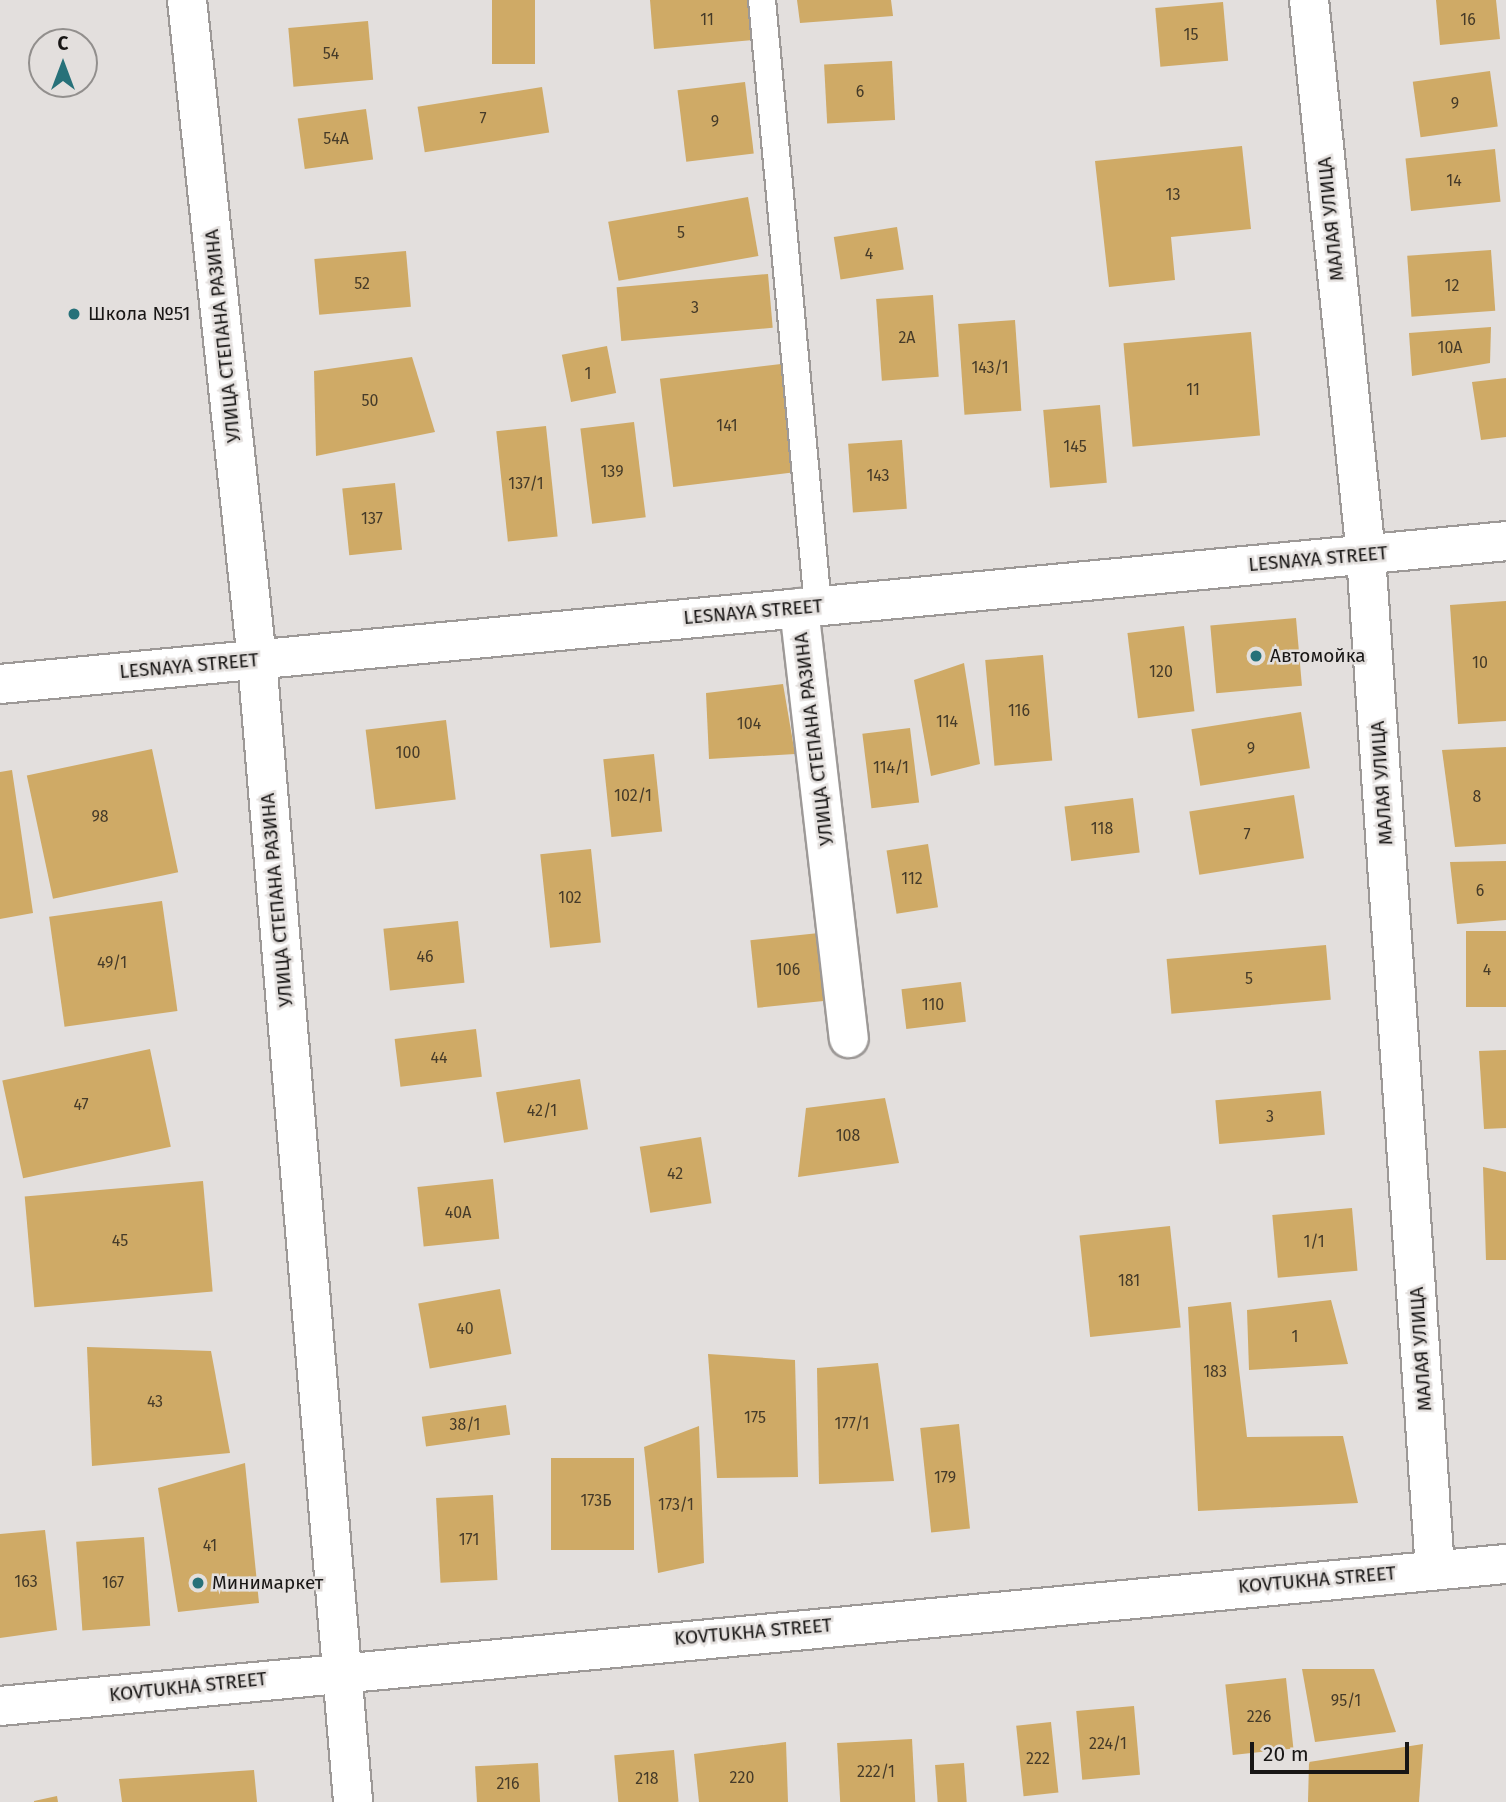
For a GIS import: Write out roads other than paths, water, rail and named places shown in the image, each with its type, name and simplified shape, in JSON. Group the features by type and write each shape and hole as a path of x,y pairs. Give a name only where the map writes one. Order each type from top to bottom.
{"street":[{"name":"УЛИЦА СТЕПАНА РАЗИНА","path":"187,0 257,660 339,1671 354,1802"},
{"name":"МАЛАЯ УЛИЦА","path":"1309,0 1366,555 1435,1569"},
{"name":"LESNAYA STREET","path":"0,684 1506,541"},
{"name":"УЛИЦА СТЕПАНА РАЗИНА","path":"808,607 849,1038"},
{"name":"KOVTUKHA STREET","path":"0,1706 339,1671 1506,1564"}],"lane":[{"path":"762,0 808,607"}],"place":[{"name":"Школа №51","path":"74,314"},
{"name":"Автомойка","path":"1256,656"},
{"name":"Минимаркет","path":"198,1583"}]}
